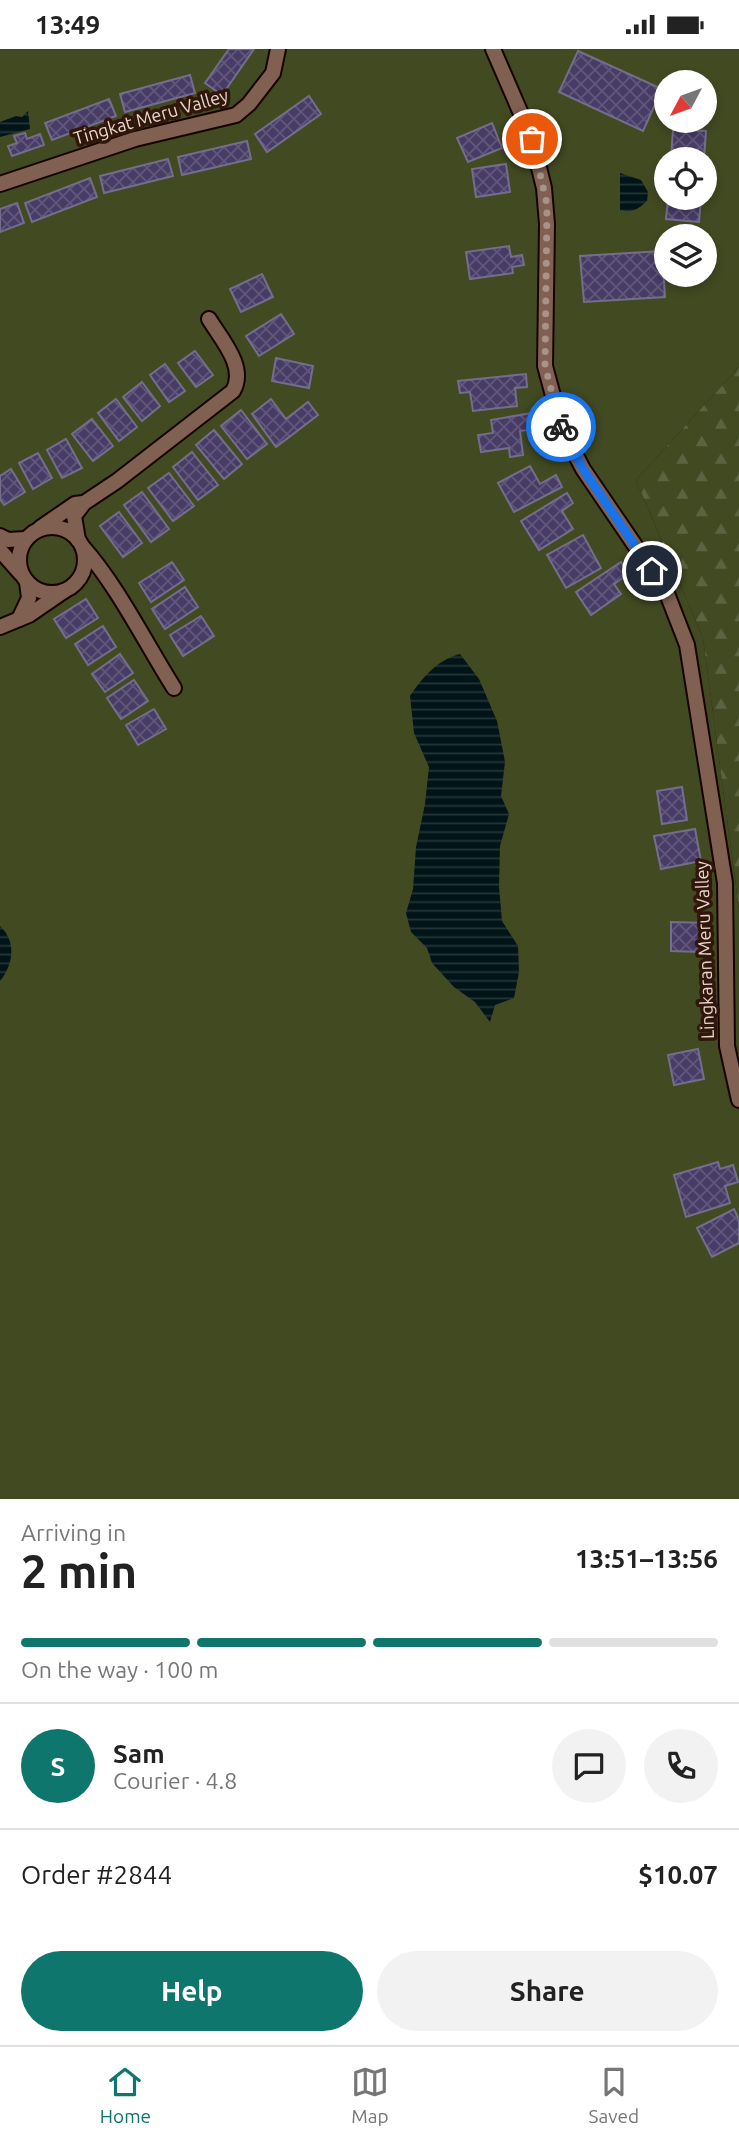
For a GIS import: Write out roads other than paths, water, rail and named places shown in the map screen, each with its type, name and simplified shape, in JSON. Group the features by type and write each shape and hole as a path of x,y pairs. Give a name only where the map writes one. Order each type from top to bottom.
{"street":[{"name":"Tingkat Meru Valley","path":"0,184 135,139 236,115 249,104 272,73 278,49"},
{"name":"Lingkaran Meru Valley","path":"494,49 532,139 541,171 547,224 545,366 562,429 583,469 666,591 687,645 725,883 727,1046 739,1100"},
{"path":"0,627 19,619 72,586 85,561 74,516 84,503 117,481 233,391 238,379 235,364 209,319"},
{"path":"19,619 29,598 19,557 25,539 75,504 84,503"},
{"path":"38,529 55,527 79,542 103,569 111,588 174,688"},
{"path":"0,536 8,540 25,539"},
{"path":"0,550 34,587 51,593 95,579 111,588"}]}
